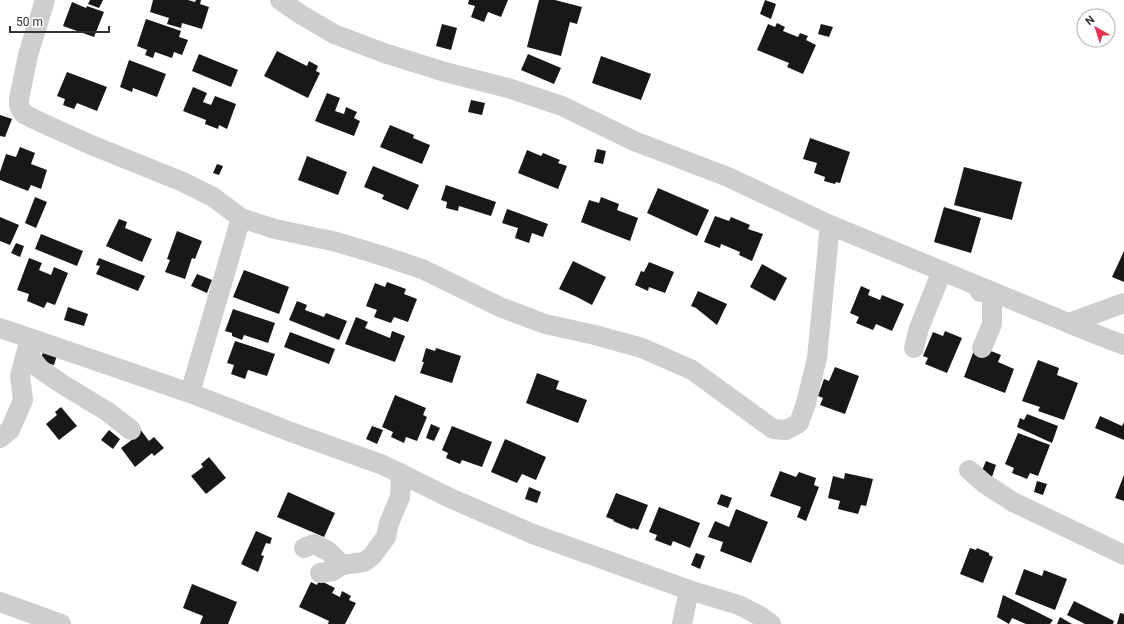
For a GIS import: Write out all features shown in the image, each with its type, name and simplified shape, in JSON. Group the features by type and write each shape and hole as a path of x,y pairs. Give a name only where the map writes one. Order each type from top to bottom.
{"street":[{"path":"44,0 28,55 18,99 18,105 24,114 183,182 213,197 241,218 275,229 337,242 386,257 422,269 500,307 545,324 595,335 642,348 692,370 773,429 786,430 799,423 806,403 817,358 830,225"},
{"path":"280,0 334,34 384,53 432,68 508,88 562,106 634,141 728,177 830,225 1124,345"},
{"path":"190,393 241,218"},
{"path":"914,348 919,328 942,272"},
{"path":"968,292 992,292"},
{"path":"982,348 992,324 992,292"},
{"path":"1069,323 1124,303"},
{"path":"0,328 190,393 291,432 383,465 450,498 533,534 689,590 739,605 760,616 771,624"},
{"path":"31,339 30,357 40,369 108,412 131,430"},
{"path":"0,438 10,430 24,400 20,376 31,339"},
{"path":"969,470 985,484 1013,502 1124,555"},
{"path":"320,573 333,571 342,565 364,562 372,556 386,537 389,523 400,497 401,474"},
{"path":"304,548 314,544 328,551 342,565"},
{"path":"682,624 689,590"},
{"path":"0,602 61,624"}],"building":[{"path":"90,0 103,0 99,8 88,4"},
{"path":"153,0 188,0 195,2 196,0 201,0 200,4 209,7 202,29 182,23 181,28 167,24 169,18 150,12"},
{"path":"469,0 508,0 501,17 488,12 484,22 471,17 475,6 468,4"},
{"path":"539,0 555,0 582,7 577,24 570,22 561,56 527,47"},
{"path":"765,0 776,4 771,19 760,14"},
{"path":"72,2 86,8 87,6 104,12 94,37 63,26"},
{"path":"146,19 181,31 179,37 188,40 182,55 174,52 172,58 155,52 153,58 145,55 147,50 137,46"},
{"path":"777,23 785,27 783,31 798,37 800,33 808,36 806,40 816,45 803,74 787,67 789,63 757,50 768,24 775,27"},
{"path":"442,24 457,28 451,50 436,46"},
{"path":"821,24 833,27 829,37 818,34"},
{"path":"277,51 307,66 309,61 318,66 316,71 320,73 308,98 264,76"},
{"path":"199,54 238,70 231,87 192,71"},
{"path":"528,54 561,68 554,84 521,70"},
{"path":"601,56 651,74 641,100 592,83"},
{"path":"129,60 166,74 157,97 133,88 132,92 120,87"},
{"path":"67,72 107,87 97,111 77,103 74,109 63,105 65,99 57,96"},
{"path":"193,87 207,93 203,102 211,105 215,96 236,104 227,129 219,125 218,129 205,124 206,120 183,111"},
{"path":"327,93 340,98 335,111 344,114 346,107 357,112 354,118 360,121 354,136 315,121"},
{"path":"471,100 485,103 482,115 468,112"},
{"path":"0,115 12,119 5,137 0,136"},
{"path":"390,125 414,135 413,138 430,145 422,164 380,147"},
{"path":"810,138 850,152 840,183 836,182 835,184 824,181 825,177 814,173 817,163 803,159"},
{"path":"20,147 35,153 31,164 47,170 41,189 31,185 28,191 0,180 0,172 6,154 16,157"},
{"path":"597,149 606,151 603,164 594,162"},
{"path":"527,150 541,156 543,153 560,160 558,163 567,166 558,189 518,173"},
{"path":"307,156 347,172 338,195 298,180"},
{"path":"217,164 223,166 219,175 213,173"},
{"path":"373,166 419,185 408,210 382,199 384,195 364,187"},
{"path":"964,167 1022,182 1012,220 954,205"},
{"path":"446,185 496,202 491,216 459,206 458,211 446,208 447,202 441,200"},
{"path":"658,188 709,210 697,236 647,213"},
{"path":"35,197 47,202 36,228 25,223"},
{"path":"601,197 619,204 617,210 638,218 630,241 581,222 589,200 599,203"},
{"path":"944,207 981,218 971,253 934,242"},
{"path":"507,209 548,224 543,237 532,233 529,243 515,238 518,228 502,223"},
{"path":"715,216 729,221 731,217 750,225 748,229 763,234 752,261 739,255 740,252 721,244 720,248 704,242"},
{"path":"0,217 19,225 10,245 0,241"},
{"path":"119,219 127,222 125,228 152,239 142,262 106,246"},
{"path":"177,231 202,241 195,259 192,258 185,279 165,272 170,260 167,259"},
{"path":"41,234 83,251 77,266 35,249"},
{"path":"16,243 24,246 20,257 11,253"},
{"path":"1124,251 1124,282 1112,277"},
{"path":"29,258 42,263 39,270 51,275 54,267 68,273 55,305 47,302 44,308 27,301 29,294 17,290"},
{"path":"99,258 145,276 138,291 96,274 100,266 96,265"},
{"path":"573,261 606,277 592,305 559,289"},
{"path":"649,262 674,272 665,293 649,287 648,291 635,285 641,271 644,272"},
{"path":"762,264 787,278 775,301 750,287"},
{"path":"244,270 289,287 279,314 233,297"},
{"path":"197,274 212,280 207,293 191,286"},
{"path":"387,282 406,289 404,294 417,299 408,322 394,317 391,323 374,317 377,310 366,306 375,283 385,287"},
{"path":"861,286 870,290 868,295 880,300 882,295 904,304 892,331 876,324 873,330 856,323 859,317 850,313"},
{"path":"698,291 727,304 717,325 696,308 691,306"},
{"path":"297,301 307,305 305,310 324,317 326,313 347,321 339,340 289,320"},
{"path":"68,307 88,314 84,326 64,320"},
{"path":"233,309 275,323 268,343 244,335 242,340 232,336 232,333 225,331"},
{"path":"356,317 368,322 365,328 390,338 392,331 405,336 395,362 345,344"},
{"path":"945,331 962,338 947,373 925,364 928,358 923,356 933,332 943,336"},
{"path":"290,332 335,349 329,364 284,347"},
{"path":"235,341 275,354 267,376 248,370 245,379 231,374 234,365 227,363"},
{"path":"976,345 1001,355 998,362 1014,369 1005,393 964,377"},
{"path":"426,348 435,351 436,348 461,356 452,383 420,373 424,362 422,362"},
{"path":"43,352 57,355 54,365 40,362"},
{"path":"1038,360 1059,368 1057,375 1078,383 1064,420 1038,411 1040,407 1022,401"},
{"path":"835,367 859,376 845,414 820,405 823,398 818,396 824,379 829,381"},
{"path":"537,373 559,381 556,389 587,400 578,423 526,403"},
{"path":"395,395 426,408 423,415 427,417 417,441 406,437 404,443 391,437 393,432 382,427"},
{"path":"61,407 77,426 59,440 46,424 57,415 55,412"},
{"path":"1027,414 1058,426 1052,443 1017,427 1020,418 1024,420"},
{"path":"1100,416 1122,426 1124,422 1124,440 1095,428"},
{"path":"431,424 440,428 434,441 426,438"},
{"path":"372,426 383,430 377,444 366,439"},
{"path":"452,426 492,442 482,467 462,460 460,464 446,458 448,453 442,450"},
{"path":"140,429 149,441 154,437 164,448 154,456 152,453 135,467 121,448 133,439"},
{"path":"109,430 120,439 113,449 101,440"},
{"path":"1018,433 1050,445 1038,476 1030,473 1027,479 1012,473 1014,468 1005,464"},
{"path":"505,439 546,457 536,480 522,474 517,483 491,472"},
{"path":"209,457 226,478 206,494 191,476 203,467 201,464"},
{"path":"986,461 996,465 992,477 981,473"},
{"path":"780,471 796,477 799,472 816,478 814,485 819,487 806,521 797,517 801,507 770,496"},
{"path":"845,473 873,479 866,506 861,505 858,514 838,509 840,501 828,498 833,476 844,479"},
{"path":"1124,475 1124,501 1115,498"},
{"path":"1037,481 1047,484 1043,495 1034,492"},
{"path":"529,487 541,492 537,503 525,499"},
{"path":"288,492 335,513 324,537 277,517"},
{"path":"616,493 648,505 638,530 632,529 606,517"},
{"path":"721,494 732,498 728,508 717,504"},
{"path":"659,507 700,523 690,548 673,541 671,546 655,540 657,535 649,532"},
{"path":"736,509 768,522 751,563 720,551 723,542 708,537 715,521 729,527"},
{"path":"256,531 272,538 270,544 266,543 261,555 264,556 258,572 241,564"},
{"path":"970,548 976,550 977,548 989,553 989,555 993,557 983,583 960,574"},
{"path":"696,553 705,556 700,569 691,565"},
{"path":"1024,569 1042,576 1044,570 1067,579 1055,610 1015,594"},
{"path":"319,580 335,588 332,593 340,597 342,591 351,596 349,600 356,603 345,624 328,624 329,621 299,607 311,582 317,585"},
{"path":"192,584 237,602 228,624 200,624 203,616 183,608"},
{"path":"1003,595 1053,620 1050,624 1026,624 1012,618 1009,624 997,617"},
{"path":"1074,601 1114,621 1113,624 1085,624 1067,615"},
{"path":"1120,613 1124,614 1124,624 1117,624"},
{"path":"1060,617 1072,624 1057,624"}]}
